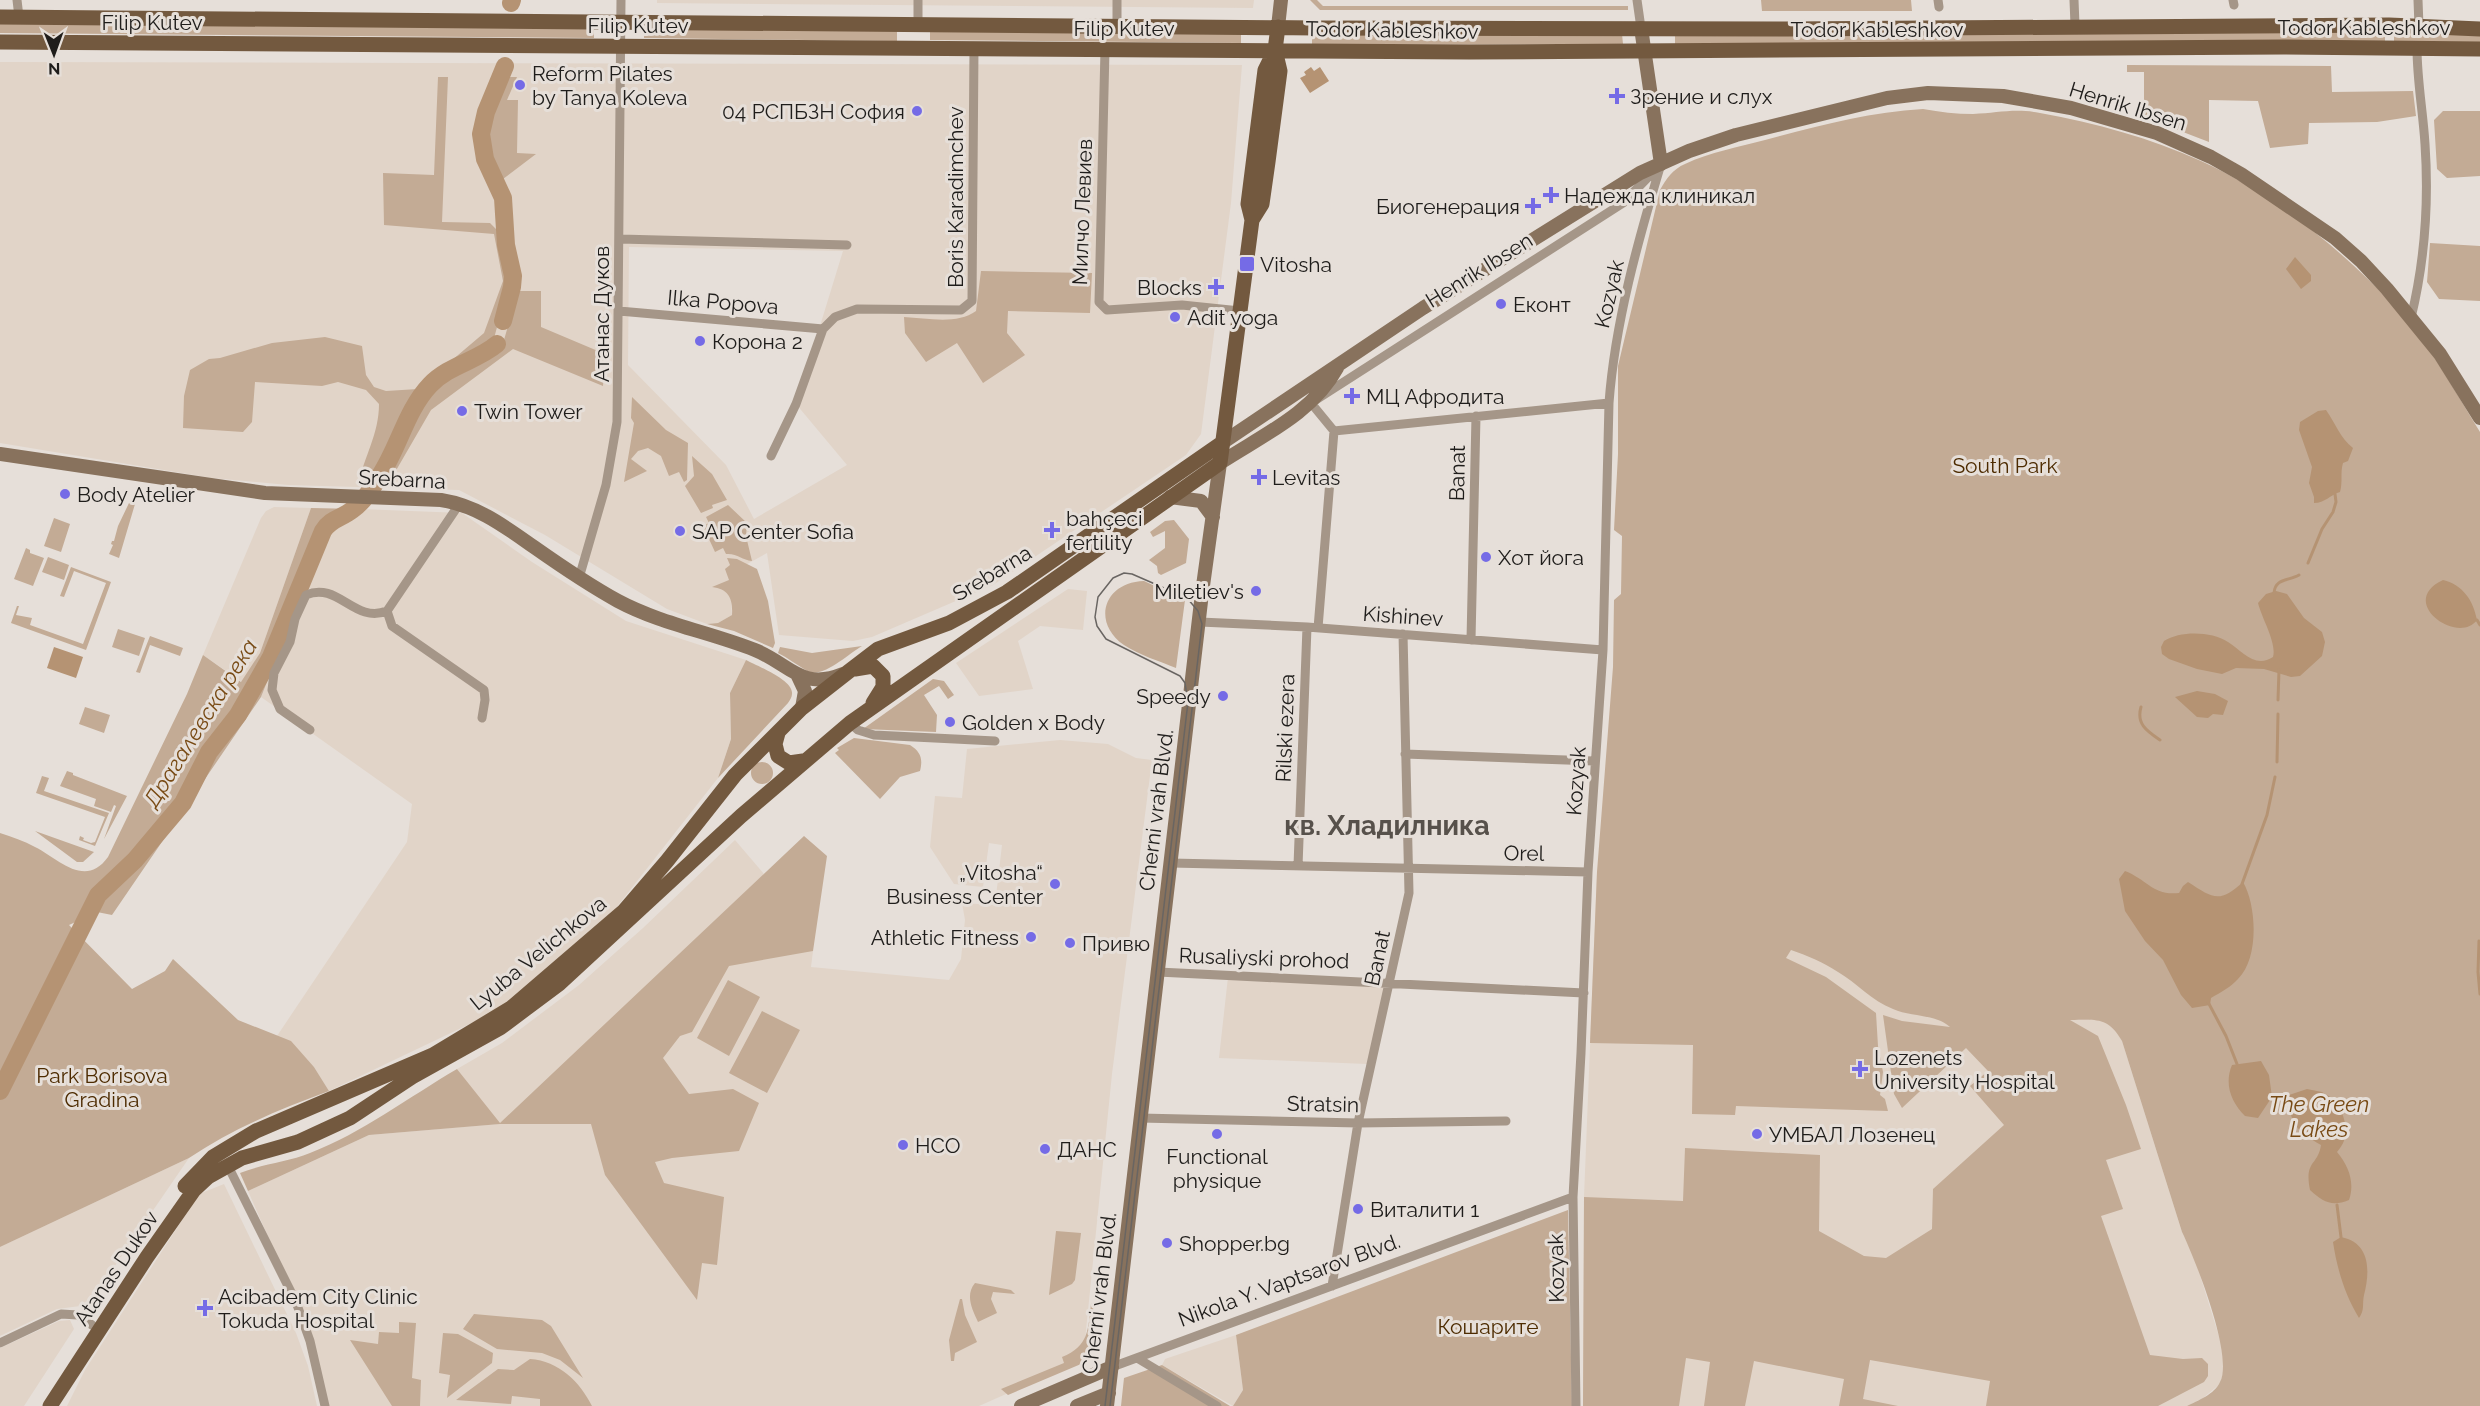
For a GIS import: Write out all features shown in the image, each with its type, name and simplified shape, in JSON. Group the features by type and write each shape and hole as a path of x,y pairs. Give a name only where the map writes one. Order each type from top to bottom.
{"main road":[{"name":"Cherni vrah Blvd.","path":"1108,1400 1200,622 1252,220 1248,204 1263,82 1265,70 1275,50 1281,0"},
{"name":"Filip Kutev","path":"0,17 1278,27"},
{"name":"Todor Kableshkov","path":"1278,27 1641,28 2075,25 2419,26 2480,29"},
{"path":"1641,28 1661,164"},
{"name":"Filip Kutev","path":"0,42 1275,50"},
{"name":"Todor Kableshkov","path":"1275,50 1644,52 2417,48 2480,50"},
{"name":"Henrik Ibsen","path":"1222,443 1423,309 1640,173 1689,151 1736,135 1868,102 1908,95 1946,94 2003,96 2071,108 2157,133 2211,157 2241,174 2336,238 2375,275 2453,373 2480,418"},
{"name":"Henrik Ibsen","path":"1220,463 1311,403 1329,382 1338,366"},
{"name":"Srebarna","path":"0,454 293,496 460,503 490,517 579,579 641,613 732,641 761,652 797,674 822,681 848,672 878,649 949,623 1007,592 1222,443"},
{"name":"Srebarna","path":"803,761 869,708 1220,463"},
{"path":"1170,497 1201,501 1213,518"},
{"path":"848,672 868,665 877,668 883,676 882,687 869,708"},
{"name":"Lyuba Velichkova","path":"190,1179 213,1157 256,1131 434,1055 519,1002 624,911 735,775 802,708 848,672"},
{"path":"797,674 805,691 802,708"},
{"path":"778,734 776,744 778,756 789,763 803,761"},
{"name":"Lyuba Velichkova","path":"227,1164 298,1142 350,1118 412,1077 479,1041 530,1006 611,938 803,761"},
{"path":"310,1108 318,1108 325,1115 326,1127 321,1132"},
{"path":"256,1131 251,1138 251,1144 254,1149 264,1151"},
{"name":"Atanas Dukov","path":"50,1406 194,1190 227,1164"},
{"name":"Atanas Dukov","path":"39,1406 190,1179"},
{"name":"Nikola Y. Vaptsarov Blvd.","path":"1021,1406 1112,1367"},
{"path":"1077,1406 1108,1400"}],"street":[{"path":"17,0 19,17"},
{"name":"Атанас Дуков","path":"579,579 600,512 611,466 617,422 620,311 621,0"},
{"path":"918,0 918,24"},
{"path":"1117,26 1118,0"},
{"path":"1637,0 1641,28"},
{"path":"2074,0 2075,25"},
{"path":"2418,0 2419,26"},
{"name":"Boris Karadimchev","path":"823,329 835,317 849,310 961,310 972,301 974,48"},
{"path":"2411,318 2421,274 2427,207 2425,143 2417,48"},
{"name":"Милчо Левиев","path":"1105,49 1097,291 1099,302 1107,310 1182,305 1240,310"},
{"name":"Henrik Ibsen","path":"1311,403 1623,203 1661,164"},
{"name":"Kozyak","path":"1576,1406 1573,1197 1594,761 1603,650 1609,403 1611,376 1624,304 1661,164"},
{"path":"620,239 847,244"},
{"name":"Ilka Popova","path":"620,311 823,329"},
{"path":"771,456 796,404 823,329"},
{"path":"1311,403 1334,431 1318,628"},
{"path":"1334,431 1609,403"},
{"name":"Banat","path":"1471,640 1476,416"},
{"path":"310,730 280,709 272,690 274,673 290,642 295,619 306,595 317,591 330,593 359,611 375,616 387,611 460,503"},
{"path":"387,611 392,626 484,690 482,718"},
{"name":"Kishinev","path":"1200,622 1307,627 1603,650"},
{"name":"Rilski ezera","path":"1298,866 1307,627"},
{"name":"Banat","path":"1332,1286 1358,1123 1409,893 1403,634"},
{"path":"850,723 858,730 874,735 995,741"},
{"path":"1405,754 1594,761"},
{"name":"Orel","path":"1171,863 1588,872"},
{"name":"Rusaliyski prohod","path":"1158,972 1584,993"},
{"name":"Stratsin","path":"1140,1118 1358,1123 1506,1121"},
{"path":"227,1164 296,1302 310,1341 325,1406"},
{"name":"Nikola Y. Vaptsarov Blvd.","path":"1112,1367 1573,1197"},
{"path":"0,1343 61,1314 78,1315 92,1325"},
{"path":"1137,1358 1217,1406"}],"shaded area":[{"path":"657,0 1254,0 1253,8 657,3"},
{"path":"0,62 1242,65 1231,203 1201,434 1186,455 993,585 872,637 853,641 779,635 767,553 738,569 728,593 731,599 732,615 718,623 707,624 667,609 545,535 459,490 288,485 212,478 0,443","holes":["629,247 843,251 796,404 847,465 754,519 726,465 628,365"]},
{"path":"274,507 311,508 260,653 242,682 203,655 261,518 266,511"},
{"path":"360,509 462,513 532,562 626,621 746,660 730,693 731,739 718,778 612,913 499,1010 329,1091 314,1067 291,1042 277,1036 407,842 412,804 261,697 327,532"},
{"path":"1068,589 1087,591 1083,630 1040,626 1018,641 1033,689 979,696 956,663"},
{"path":"1060,740 1108,744 1136,758 1152,760 1112,1074 1083,1360 979,1406 325,1406 292,1291 248,1191 369,1135 499,1124 457,1069 502,1043 579,985 643,928 735,840 764,874 501,1124 720,950 813,951 811,967 949,980 961,959 965,920 962,903 995,905 1002,845 989,843 983,887 954,884 930,847 935,796 962,798 967,749"},
{"name":"Lozenets University Hospital","path":"1597,872 2068,1020 2102,1020 2116,1030 2122,1041 2182,1232 2195,1259 2221,1343 2224,1369 2220,1384 2203,1398 2187,1406 1583,1406 1584,1197"},
{"path":"1228,977 1386,984 1367,1064 1219,1058"},
{"path":"189,1158 88,1305 57,1309 0,1336 0,1247"},
{"name":"Acibadem City Clinic Tokuda Hospital","path":"224,1184 296,1333 308,1366 317,1406 67,1406 85,1370 199,1194"},
{"path":"70,1320 74,1329 24,1406 0,1406 0,1348 59,1321"},
{"path":"1236,1335 1243,1390 1233,1406 1162,1365 1165,1359"}],"green space":[{"path":"1310,0 1317,0 1323,6 1628,6 1628,10 1320,10"},
{"path":"1761,0 1911,0 1912,11 1762,11"},
{"path":"0,21 594,27 594,38 0,33"},
{"path":"644,27 897,29 897,41 644,38"},
{"path":"930,29 1241,32 1241,43 930,40"},
{"path":"2385,32 2385,42 1675,44 1675,34"},
{"path":"2394,32 2480,33 2480,44 2394,43"},
{"path":"1312,34 1622,34 1623,44 1312,45"},
{"path":"2127,65 2331,66 2332,92 2413,91 2416,116 2377,122 2309,123 2308,144 2270,148 2258,101 2209,100 2209,142 2144,117 2144,72 2127,72"},
{"path":"438,77 448,77 442,222 490,223 501,234 510,279 493,342 483,352 443,370 425,385 409,408 368,486 358,485 377,425 379,404 366,390 338,382 322,386 255,382 252,422 243,432 183,428 184,396 190,370 209,359 272,343 325,337 362,346 366,375 374,387 386,391 418,389 484,333 503,281 494,234 384,225 383,173 434,175"},
{"path":"505,77 517,77 507,100 518,100 517,153 536,154 499,182 487,154 486,141 489,117"},
{"name":"South Park","path":"1923,109 1967,114 2031,112 2082,121 2162,145 2232,177 2264,196 2327,242 2384,295 2430,351 2480,432 2480,1406 2187,1406 2210,1394 2220,1382 2223,1369 2218,1330 2182,1232 2122,1041 2106,1023 2070,1020 2098,1036 2141,1149 2106,1160 2123,1209 2101,1216 2150,1355 2183,1359 2202,1358 2208,1364 2208,1376 2204,1382 2158,1406 1986,1406 1990,1381 1870,1360 1863,1399 1898,1406 1839,1406 1844,1379 1754,1361 1745,1406 1704,1406 1710,1362 1686,1358 1679,1406 1583,1406 1584,1197 1683,1201 1685,1148 1820,1155 1819,1231 1864,1256 1886,1258 1932,1229 1933,1189 2004,1125 1970,1086 1988,1071 1966,1048 1902,1108 1894,1094 1883,1015 1902,1021 1950,1027 1938,1020 1900,1012 1885,1006 1832,968 1791,950 1786,958 1826,977 1876,1013 1878,1046 1883,1072 1880,1095 1885,1099 1888,1111 1736,1106 1735,1115 1692,1114 1693,1045 1590,1043 1597,872 1613,667 1614,600 1621,594 1622,536 1614,530 1618,454 1618,366 1660,190 1667,178 1681,166 1714,153 1844,120"},
{"path":"2443,111 2480,111 2480,176 2447,178 2437,169 2434,120"},
{"path":"2430,243 2480,246 2480,301 2439,299 2427,282"},
{"path":"981,271 1092,273 1090,313 1008,311 1007,333 1025,355 983,383 957,343 926,362 905,333 904,317 951,319 976,311"},
{"path":"518,291 541,291 541,327 605,354 603,386 513,349 431,410 387,486 377,486 427,397 445,379 492,357 502,347"},
{"path":"632,397 666,430 688,443 687,480 684,482 679,472 669,476 661,456 648,448 638,451 631,459 647,471 624,482 634,423 631,418"},
{"path":"692,456 712,474 727,500 712,505 713,508 701,513 685,486 694,476"},
{"path":"129,503 135,504 119,558 109,554 113,545 112,541 114,541"},
{"path":"728,505 747,523 746,536 752,561 726,554 723,548 715,552 703,526 709,523 706,517"},
{"name":"Park Borisova Gradina","path":"311,508 360,509 327,532 261,697 112,915 97,912 69,925 132,989 165,971 173,959 238,1020 291,1041 314,1067 329,1091 257,1120 189,1158 0,1247 0,833 31,845 63,864 81,871 90,871 108,857 187,694 203,655 241,682 260,653"},
{"path":"54,518 70,524 61,552 44,546"},
{"path":"1174,520 1189,539 1186,563 1161,575 1158,573 1157,566 1149,560 1165,548 1165,531 1153,537 1150,532 1165,521"},
{"path":"26,548 30,550 30,553 44,558 33,586 14,579"},
{"path":"48,557 69,565 64,580 42,572"},
{"path":"727,558 737,559 757,569 768,601 775,643 773,648 734,631 707,624 718,623 732,615 729,596 722,590 712,587 729,580 725,569 730,565"},
{"path":"71,567 111,582 86,650 11,623 17,606 19,606 16,615 32,618 30,625 83,644 106,583 74,571 64,597 60,596"},
{"path":"1144,581 1185,600 1176,668 1124,645 1114,636 1108,625 1105,615 1111,596 1119,588 1130,583"},
{"path":"118,629 145,638 139,656 112,647"},
{"path":"150,636 183,648 180,656 150,645 140,673 136,672"},
{"path":"862,646 828,669 813,673 778,653 780,647 812,653"},
{"path":"746,660 781,679 791,689 792,696 718,778 731,739 730,693"},
{"path":"933,679 944,681 954,695 948,699 939,686 924,695 937,715 936,732 863,729"},
{"path":"85,707 110,715 104,733 79,724"},
{"path":"854,738 910,745 917,750 920,756 920,771 900,777 880,799 835,753 839,750 837,748"},
{"path":"762,762 770,765 773,773 770,781 762,784 754,781 751,773 754,765"},
{"path":"67,771 127,796 104,839 116,806 114,805 111,812 94,806 96,799 60,786"},
{"path":"42,776 49,778 44,791 109,813 95,846 79,840 80,836 84,838 83,840 95,842 105,817 36,793"},
{"path":"35,831 94,852 83,862 77,862"},
{"path":"804,836 827,856 813,951 729,966 692,1032 680,1036 663,1058 689,1094 733,1089 759,1103 739,1151 655,1162 664,1183 724,1197 717,1265 702,1263 697,1300 605,1175 591,1124 500,1124 369,1135 248,1191 240,1173 302,1156 329,1145 367,1125 457,1069 500,1123"},
{"path":"728,980 760,997 729,1056 697,1038"},
{"path":"762,1011 800,1030 767,1093 729,1073"},
{"name":"Кошарите","path":"1568,1210 1572,1406 1233,1406 1243,1390 1236,1335"},
{"path":"1056,1231 1081,1233 1075,1280 1072,1284 1049,1295"},
{"path":"975,1283 1011,1290 1015,1294 993,1292 991,1299 997,1313 978,1322 970,1297"},
{"path":"960,1299 962,1299 965,1315 977,1342 955,1353 954,1361 951,1361 949,1340"},
{"path":"1094,1302 1088,1356 1081,1364 1008,1395 1001,1389 1064,1363 1062,1357 1078,1348 1086,1336 1091,1304"},
{"path":"474,1314 542,1320 551,1326 583,1378 560,1360 542,1353 497,1349 463,1329"},
{"path":"399,1322 416,1323 412,1378 421,1380 420,1406 392,1406 350,1340 378,1344 379,1332 399,1333"},
{"path":"443,1333 458,1334 493,1353 492,1363 447,1398 450,1375 439,1373"},
{"path":"530,1359 550,1364 567,1374 575,1381 592,1406 540,1406 540,1399 512,1396 511,1404 456,1400 498,1369 514,1370"},
{"path":"1162,1365 1230,1406 1121,1406 1124,1378"}],"water":[{"path":"1311,67 1314,71 1320,67 1329,81 1310,93 1300,78 1306,75 1304,72"},
{"path":"2295,257 2311,275 2311,281 2301,289 2286,269"},
{"path":"2326,410 2341,435 2353,448 2348,461 2343,463 2340,492 2321,502 2314,503 2309,483 2312,467 2299,430 2300,422 2318,411"},
{"path":"2443,580 2456,586 2470,600 2477,620 2468,627 2457,628 2446,625 2435,618 2428,609 2426,599 2430,589"},
{"path":"2276,591 2287,594 2304,618 2322,632 2325,642 2322,656 2300,676 2291,677 2264,669 2236,668 2222,674 2197,669 2169,659 2162,654 2161,647 2164,641 2178,635 2204,634 2221,638 2255,660 2266,660 2273,657 2273,645 2258,603 2266,594"},
{"path":"54,647 83,657 76,678 47,668"},
{"path":"2197,691 2215,694 2228,701 2223,715 2213,714 2208,718 2197,717 2175,697"},
{"path":"2125,871 2157,890 2170,893 2179,893 2188,882 2210,895 2222,896 2243,882 2248,892 2253,918 2253,946 2250,959 2238,979 2211,998 2210,1005 2192,1008 2181,995 2163,960 2145,941 2125,911 2119,879"},
{"path":"2261,1061 2269,1075 2272,1097 2258,1118 2245,1116 2236,1105 2230,1092 2229,1079 2232,1065"},
{"name":"The Green Lakes","path":"2307,1089 2322,1092 2337,1101 2342,1114 2346,1133 2342,1146 2337,1152 2350,1175 2349,1200 2338,1203 2328,1202 2310,1190 2310,1168 2321,1145 2296,1126 2289,1105 2289,1095"},
{"path":"2341,1237 2358,1245 2366,1260 2367,1277 2363,1310 2359,1318 2342,1282 2337,1262 2333,1242"}],"waterway":[{"name":"Драгалевска река","path":"503,321 513,276 506,245 503,198 485,159 481,134 486,112 505,66"},
{"name":"Драгалевска река","path":"0,1091 98,895 135,860 183,803 209,752 238,715 271,657 323,531 333,521 356,507 368,493 387,463 415,405 430,385 446,373 497,344"},
{"path":"2308,563 2322,529 2333,512 2336,502 2335,494"},
{"path":"2274,593 2280,582 2299,575"},
{"path":"2477,620 2480,625"},
{"path":"2278,700 2279,670"},
{"path":"2141,707 2141,723 2160,740"},
{"path":"2277,762 2278,714"},
{"path":"2242,884 2267,815 2275,777"},
{"path":"2479,941 2480,994"},
{"path":"2208,1002 2226,1036 2237,1064"},
{"path":"2337,1205 2341,1237"}],"tram line":[{"path":"1105,1406 1188,702 1185,683 1180,676 1106,639 1097,626 1095,617 1098,597 1113,578 1124,573 1132,574 1187,598 1198,611 1202,624 1110,1406"}],"place":[{"name":"Reform Pilates by Tanya Koleva","path":"520,85"},
{"name":"Зрение и слух","path":"1617,96"},
{"name":"04 РСПБЗН София","path":"917,111"},
{"name":"Надежда клиникал","path":"1551,195"},
{"name":"Биогенерация","path":"1533,206"},
{"name":"Vitosha","path":"1247,264"},
{"name":"Blocks","path":"1216,287"},
{"name":"Еконт","path":"1501,304"},
{"name":"Adit yoga","path":"1175,317"},
{"name":"Корона 2","path":"700,341"},
{"name":"МЦ Афродита","path":"1352,396"},
{"name":"Twin Tower","path":"462,411"},
{"name":"Levitas","path":"1259,477"},
{"name":"Body Atelier","path":"65,494"},
{"name":"bahçeci fertility","path":"1052,530"},
{"name":"SAP Center Sofia","path":"680,531"},
{"name":"Хот йога","path":"1486,557"},
{"name":"Miletiev's","path":"1256,591"},
{"name":"Speedy","path":"1223,696"},
{"name":"Golden x Body","path":"950,722"},
{"name":"„Vitosha“ Business Center","path":"1055,884"},
{"name":"Athletic Fitness","path":"1031,937"},
{"name":"Привю","path":"1070,943"},
{"name":"Lozenets University Hospital","path":"1860,1069"},
{"name":"Functional physique","path":"1217,1134"},
{"name":"УМБАЛ Лозенец","path":"1757,1134"},
{"name":"НСО","path":"903,1145"},
{"name":"ДАНС","path":"1045,1149"},
{"name":"Виталити 1","path":"1358,1209"},
{"name":"Shopper.bg","path":"1167,1243"},
{"name":"Acibadem City Clinic Tokuda Hospital","path":"205,1308"}],"district":[{"name":"кв. Хладилника","path":"1387,825"}]}
